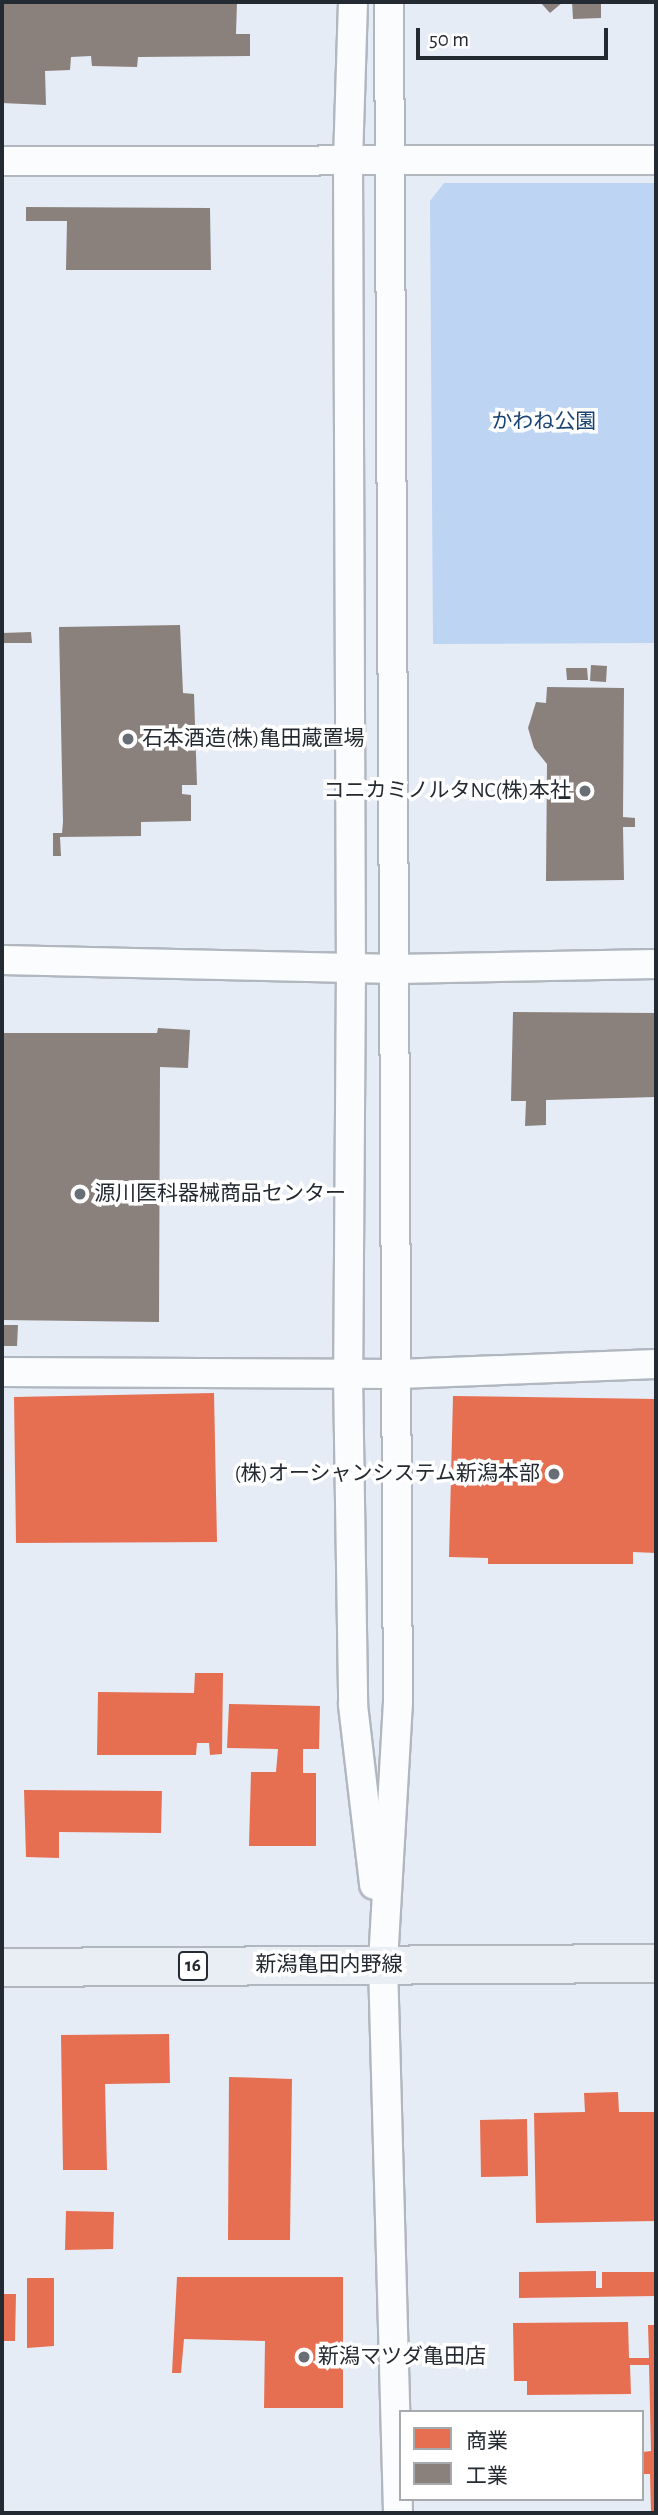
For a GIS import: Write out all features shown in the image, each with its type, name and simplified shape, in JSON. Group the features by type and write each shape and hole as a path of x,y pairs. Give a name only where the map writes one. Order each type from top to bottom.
{"main road":[{"name":"新潟亀田内野線","path":"2,1967 656,1963"}],"street":[{"path":"353,2 348,160 351,968 348,1374 354,1705 383,1964 398,2513"},
{"path":"383,1964 398,1702 389,2"},
{"path":"2,161 656,160"},
{"path":"2,960 396,969 656,964"},
{"path":"2,1372 397,1374 656,1364"}],"green space":[{"name":"かわね公園","path":"444,183 656,183 656,643 433,644 430,201"}],"building: 商業":[{"path":"214,1393 217,1542 16,1543 14,1397"},
{"name":"(株)オーシャンシステム新潟本部","path":"453,1396 656,1399 656,1553 633,1552 633,1564 488,1564 488,1558 449,1557"},
{"path":"195,1673 223,1673 222,1754 210,1755 209,1743 197,1743 196,1755 97,1755 98,1692 194,1693"},
{"path":"229,1704 320,1706 319,1749 303,1749 303,1773 316,1773 316,1846 249,1846 251,1772 276,1772 278,1749 227,1748"},
{"path":"24,1790 162,1791 161,1833 59,1832 59,1858 26,1857"},
{"path":"169,2034 170,2083 105,2084 107,2170 63,2170 61,2035"},
{"path":"229,2077 292,2079 290,2240 228,2240"},
{"path":"618,2092 619,2112 656,2112 656,2221 536,2223 534,2113 585,2112 584,2093"},
{"path":"527,2119 528,2176 481,2177 480,2120"},
{"path":"66,2211 114,2212 113,2249 65,2250"},
{"path":"596,2271 596,2288 602,2288 602,2272 656,2272 656,2296 519,2298 519,2272"},
{"name":"新潟マツダ亀田店","path":"177,2277 343,2277 343,2408 264,2408 265,2341 184,2339 181,2373 172,2373"},
{"path":"27,2278 54,2278 54,2346 27,2348"},
{"path":"2,2294 16,2294 15,2341 2,2341"},
{"path":"628,2322 629,2358 649,2358 648,2325 656,2325 656,2513 651,2513 650,2474 644,2474 644,2452 651,2451 649,2365 630,2365 631,2394 527,2395 527,2381 514,2381 513,2323"}],"building: 工業":[{"path":"2,2 237,2 236,34 250,34 250,56 138,57 137,67 92,66 91,56 71,57 70,70 45,71 46,105 2,103"},
{"path":"540,2 563,2 550,13"},
{"path":"572,2 601,2 601,18 573,19"},
{"path":"26,207 210,208 211,270 66,270 67,221 26,221"},
{"name":"石本酒造(株)亀田蔵置場","path":"180,625 183,693 194,694 197,785 182,785 182,794 191,795 191,821 141,822 141,836 60,837 61,856 53,856 53,833 62,833 63,822 59,627"},
{"path":"31,632 32,643 2,643 2,633"},
{"path":"591,665 607,666 606,682 590,681"},
{"path":"566,668 587,668 588,680 567,680"},
{"name":"コニカミノルタNC(株)本社","path":"547,687 624,688 623,817 635,818 635,827 623,827 624,880 546,881 547,764 534,748 528,728 536,702 546,703"},
{"path":"513,1012 656,1013 656,1097 546,1100 546,1125 525,1126 526,1101 511,1101"},
{"name":"源川医科器械商品センター","path":"158,1028 190,1030 188,1068 160,1067 159,1322 2,1320 2,1033 157,1033"},
{"path":"2,1325 18,1325 17,1346 2,1346"}],"place":[{"name":"石本酒造(株)亀田蔵置場","path":"128,739"},
{"name":"コニカミノルタNC(株)本社","path":"585,791"},
{"name":"源川医科器械商品センター","path":"80,1194"},
{"name":"(株)オーシャンシステム新潟本部","path":"554,1474"},
{"name":"新潟マツダ亀田店","path":"304,2357"}]}
